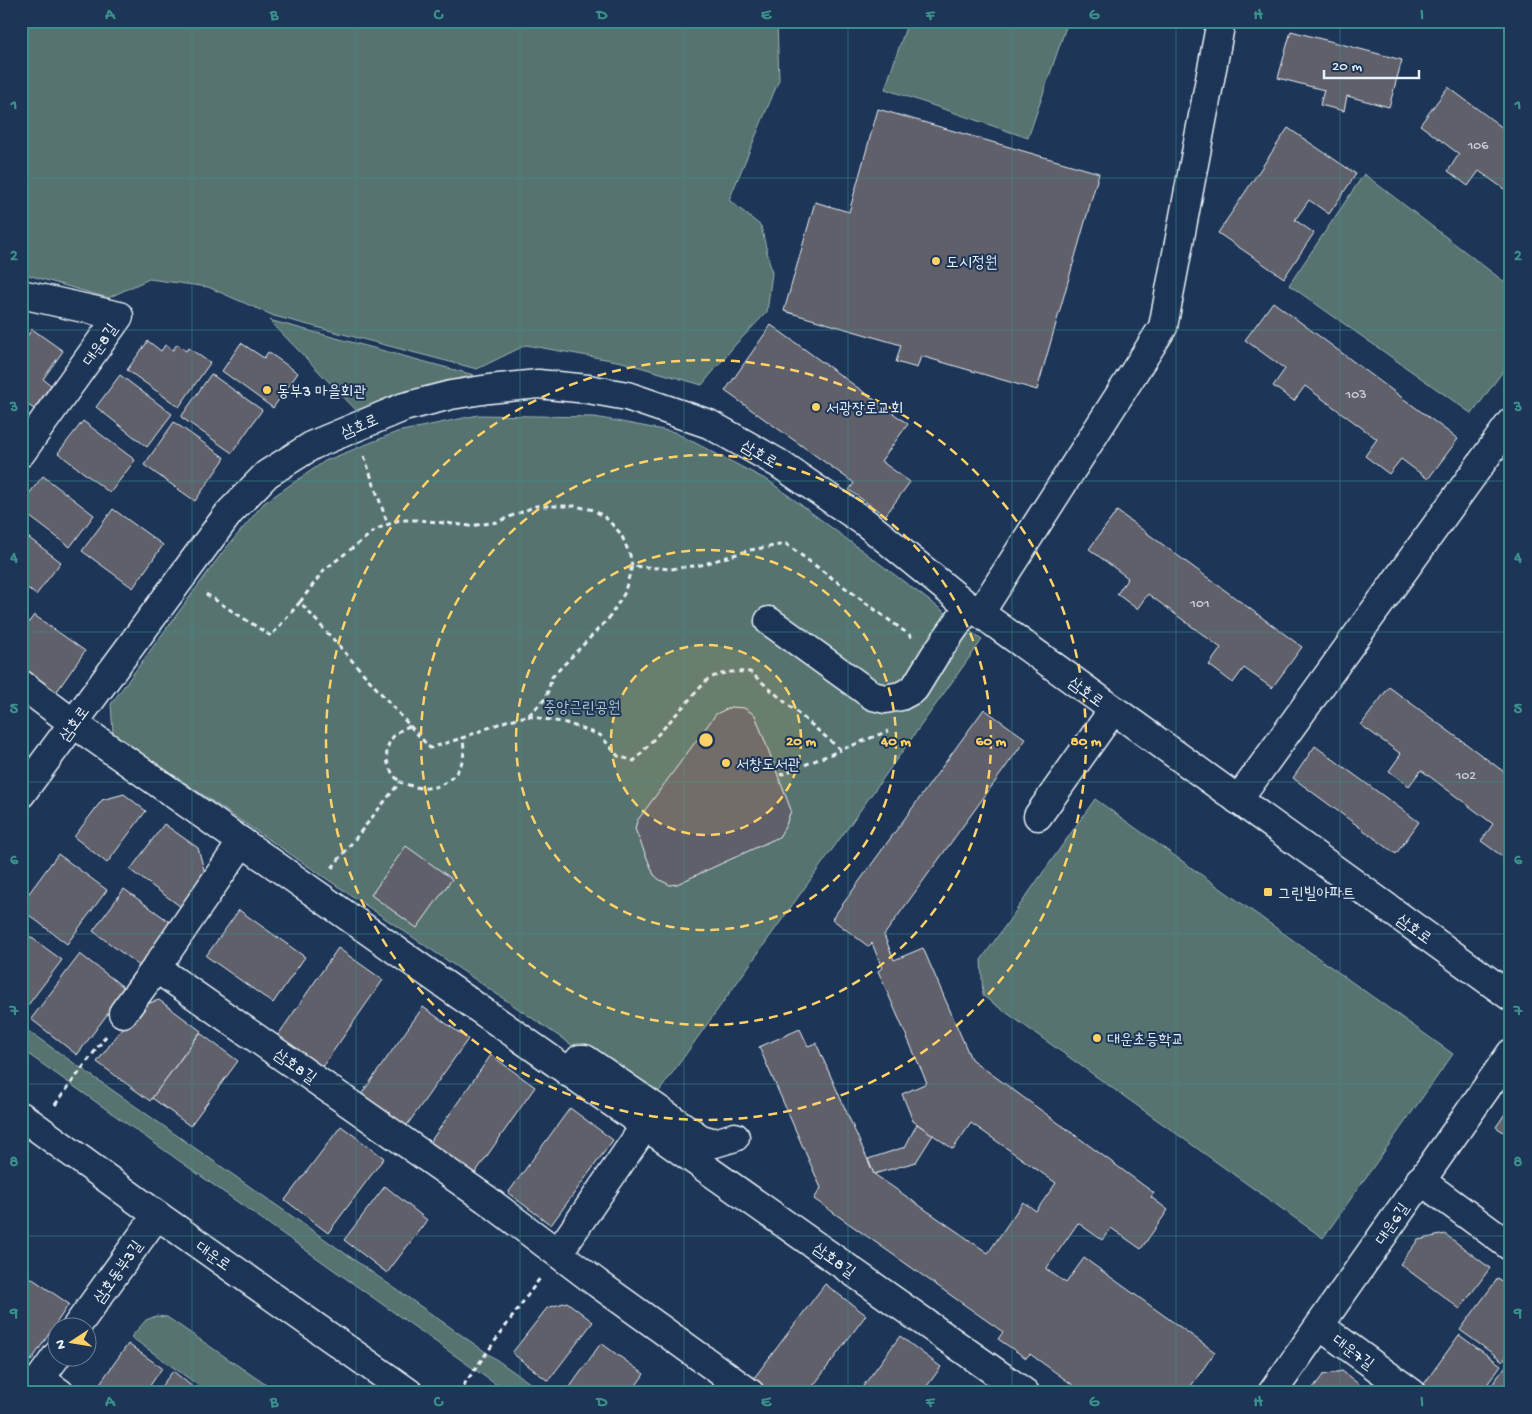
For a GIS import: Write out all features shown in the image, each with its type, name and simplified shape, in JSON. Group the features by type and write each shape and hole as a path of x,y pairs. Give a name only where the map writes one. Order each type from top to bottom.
{"street":[{"path":"769,621 873,696 885,699 901,696 914,689 935,655 975,610 1163,327 1221,21"},
{"name":"대운8길","path":"21,294 118,316 21,453"},
{"name":"삼호로","path":"21,794 229,513 267,474 313,445 404,407 451,395 538,384 588,389 628,396 709,424 778,463 866,523 975,610 1511,997"},
{"path":"1238,800 1511,422"},
{"name":"삼호8길","path":"21,684 73,723 1025,1393"},
{"path":"1038,816 1114,710"},
{"path":"123,1013 242,842"},
{"name":"삼호8길","path":"156,968 486,1199 750,1393"},
{"name":"대운6길","path":"1272,1393 1511,1053"},
{"path":"569,1073 577,1061 585,1059 701,1139 715,1143 735,1136"},
{"name":"대운로","path":"30,1122 409,1393"},
{"path":"558,1253 645,1126"},
{"path":"1420,1180 1511,1247"},
{"name":"삼호동부3길","path":"84,1316 157,1214"},
{"name":"대운7길","path":"1320,1326 1412,1393"},
{"path":"43,1388 53,1366"}],"path":[{"path":"354,427 388,525"},
{"path":"180,578 270,636 300,602 324,570 378,529 399,520 420,520 470,526 497,522 536,506 575,506 594,510 607,519 621,534 630,555 632,566 624,594 609,618 552,678 546,698 528,716"},
{"path":"632,566 671,569 701,565 750,550 786,544 935,655"},
{"path":"300,602 430,748 509,720 528,716 566,723 600,735 618,756 634,761 708,679 721,673 736,671 750,672 841,750"},
{"path":"410,726 402,729 395,735 388,743 386,753 390,772 400,782 420,788 435,787 446,783 454,776 461,766 464,754 462,738"},
{"path":"780,775 894,728"},
{"path":"313,892 400,782"},
{"path":"30,1122 123,1013"},
{"path":"458,1393 558,1253"}],"green space":[{"path":"21,21 777,21 779,80 729,200 761,226 772,273 767,312 735,345 702,385 622,362 526,345 477,369 274,316 208,287 149,279 108,298 21,273"},
{"path":"908,21 1068,21 1028,138 885,89"},
{"path":"1364,174 1511,287 1511,360 1472,414 1289,285"},
{"path":"269,320 474,375 391,396 357,411"},
{"name":"중앙근린공원","path":"478,415 595,417 674,432 769,481 982,640 653,1100 113,734 111,704 222,553 264,503 325,461 397,432"},
{"path":"1095,799 1453,1054 1323,1238 983,996 981,960"},
{"path":"21,1026 544,1393 508,1393 21,1049"},
{"path":"156,1316 167,1317 278,1393 209,1393 131,1337 146,1320"}],"building":[{"path":"1291,31 1402,60 1389,107 1347,96 1344,111 1320,105 1324,90 1278,78"},
{"path":"1448,87 1511,134 1511,194 1479,171 1468,186 1448,171 1459,154 1420,125"},
{"name":"도시정원","path":"878,109 1099,173 1037,390 921,356 917,368 896,362 901,345 784,311 815,202 849,212"},
{"path":"1288,128 1356,174 1329,214 1309,200 1295,220 1314,233 1284,278 1218,233"},
{"path":"1273,302 1458,439 1428,479 1401,459 1389,474 1365,456 1377,439 1305,386 1294,401 1273,386 1285,369 1245,340"},
{"name":"서광장로교회","path":"771,325 908,424 881,461 910,482 885,516 849,490 854,483 725,391"},
{"path":"32,329 63,351 43,379 51,385 34,409 21,400 21,345"},
{"path":"148,341 161,351 165,345 173,350 177,344 186,351 189,348 210,363 179,407 127,370"},
{"name":"동부3 마을회관","path":"241,343 264,358 268,352 298,373 273,408 222,371"},
{"path":"211,374 262,410 232,453 181,417"},
{"path":"120,375 172,414 147,447 96,407"},
{"path":"83,421 135,460 110,493 58,453"},
{"path":"174,422 225,458 195,501 144,465"},
{"path":"43,476 94,515 70,547 21,510 21,504"},
{"path":"113,509 163,545 133,588 82,551"},
{"path":"1117,511 1302,647 1272,688 1244,668 1233,683 1209,665 1221,648 1148,594 1137,609 1117,594 1128,578 1089,549"},
{"path":"21,532 61,562 36,595 21,583"},
{"path":"34,615 85,651 55,694 21,670 21,633"},
{"path":"1389,687 1511,777 1511,852 1506,859 1481,841 1493,824 1421,770 1409,786 1389,771 1401,754 1361,725"},
{"name":"서창도서관","path":"731,707 744,708 755,715 791,810 786,825 779,837 677,884 670,885 654,875 635,829 637,821 716,714"},
{"path":"984,709 1026,739 884,935 894,960 923,948 971,1059 1154,1193 1151,1197 1168,1210 1141,1249 1111,1228 1102,1240 1078,1223 1046,1269 1066,1283 1084,1258 1215,1352 1186,1393 1084,1393 1030,1354 1026,1358 998,1339 1003,1332 814,1199 821,1188 759,1047 800,1029 808,1046 816,1043 874,1174 988,1253 1023,1202 1036,1211 1056,1183 971,1123 953,1149 913,1121 902,1094 927,1083 878,971 882,968 872,943 869,947 832,919"},
{"path":"1315,746 1419,822 1396,854 1293,778"},
{"path":"124,794 146,811 107,863 74,837 102,800"},
{"path":"164,824 198,848 206,877 184,909 130,870"},
{"path":"406,846 452,879 417,928 371,895"},
{"path":"58,854 107,890 67,944 21,909 21,904"},
{"path":"124,889 174,925 142,968 93,931"},
{"path":"239,910 305,957 273,1003 206,956"},
{"path":"21,930 62,960 22,1013 21,1012"},
{"path":"338,948 383,980 320,1070 276,1038"},
{"path":"80,954 126,989 77,1055 31,1019"},
{"path":"159,1000 201,1031 150,1101 97,1062 139,1006"},
{"path":"423,1007 468,1039 405,1128 360,1096"},
{"path":"200,1033 238,1061 190,1126 152,1098"},
{"path":"491,1055 535,1087 473,1176 428,1145"},
{"path":"1511,1105 1511,1137 1496,1127"},
{"path":"570,1108 613,1140 551,1225 508,1193"},
{"path":"917,1124 933,1135 916,1162 874,1174 868,1159 905,1147"},
{"path":"341,1126 384,1158 328,1233 285,1200"},
{"path":"385,1186 427,1220 387,1273 344,1240"},
{"path":"1445,1234 1490,1268 1460,1309 1400,1264 1418,1240"},
{"path":"21,1271 69,1304 61,1316 48,1316 48,1336 31,1361 21,1354"},
{"path":"1498,1278 1511,1287 1511,1350 1503,1361 1460,1330"},
{"path":"825,1284 866,1315 808,1393 765,1393 751,1382"},
{"path":"567,1302 593,1322 548,1381 512,1353 547,1308"},
{"path":"1459,1335 1501,1365 1481,1393 1436,1393 1424,1384"},
{"path":"900,1336 941,1367 922,1393 858,1393"},
{"path":"601,1343 644,1374 631,1393 579,1393 570,1387"},
{"path":"128,1344 162,1368 145,1393 93,1393"},
{"path":"1511,1359 1511,1393 1486,1393"},
{"path":"173,1371 200,1393 156,1393"},
{"path":"1342,1371 1370,1393 1309,1393 1323,1375"}],"place":[{"name":"도시정원","path":"936,261"},
{"name":"동부3 마을회관","path":"267,390"},
{"name":"서광장로교회","path":"816,407"},
{"name":"서창도서관","path":"726,763"},
{"name":"그린빌아파트","path":"1268,892"},
{"name":"대운초등학교","path":"1097,1038"}]}
